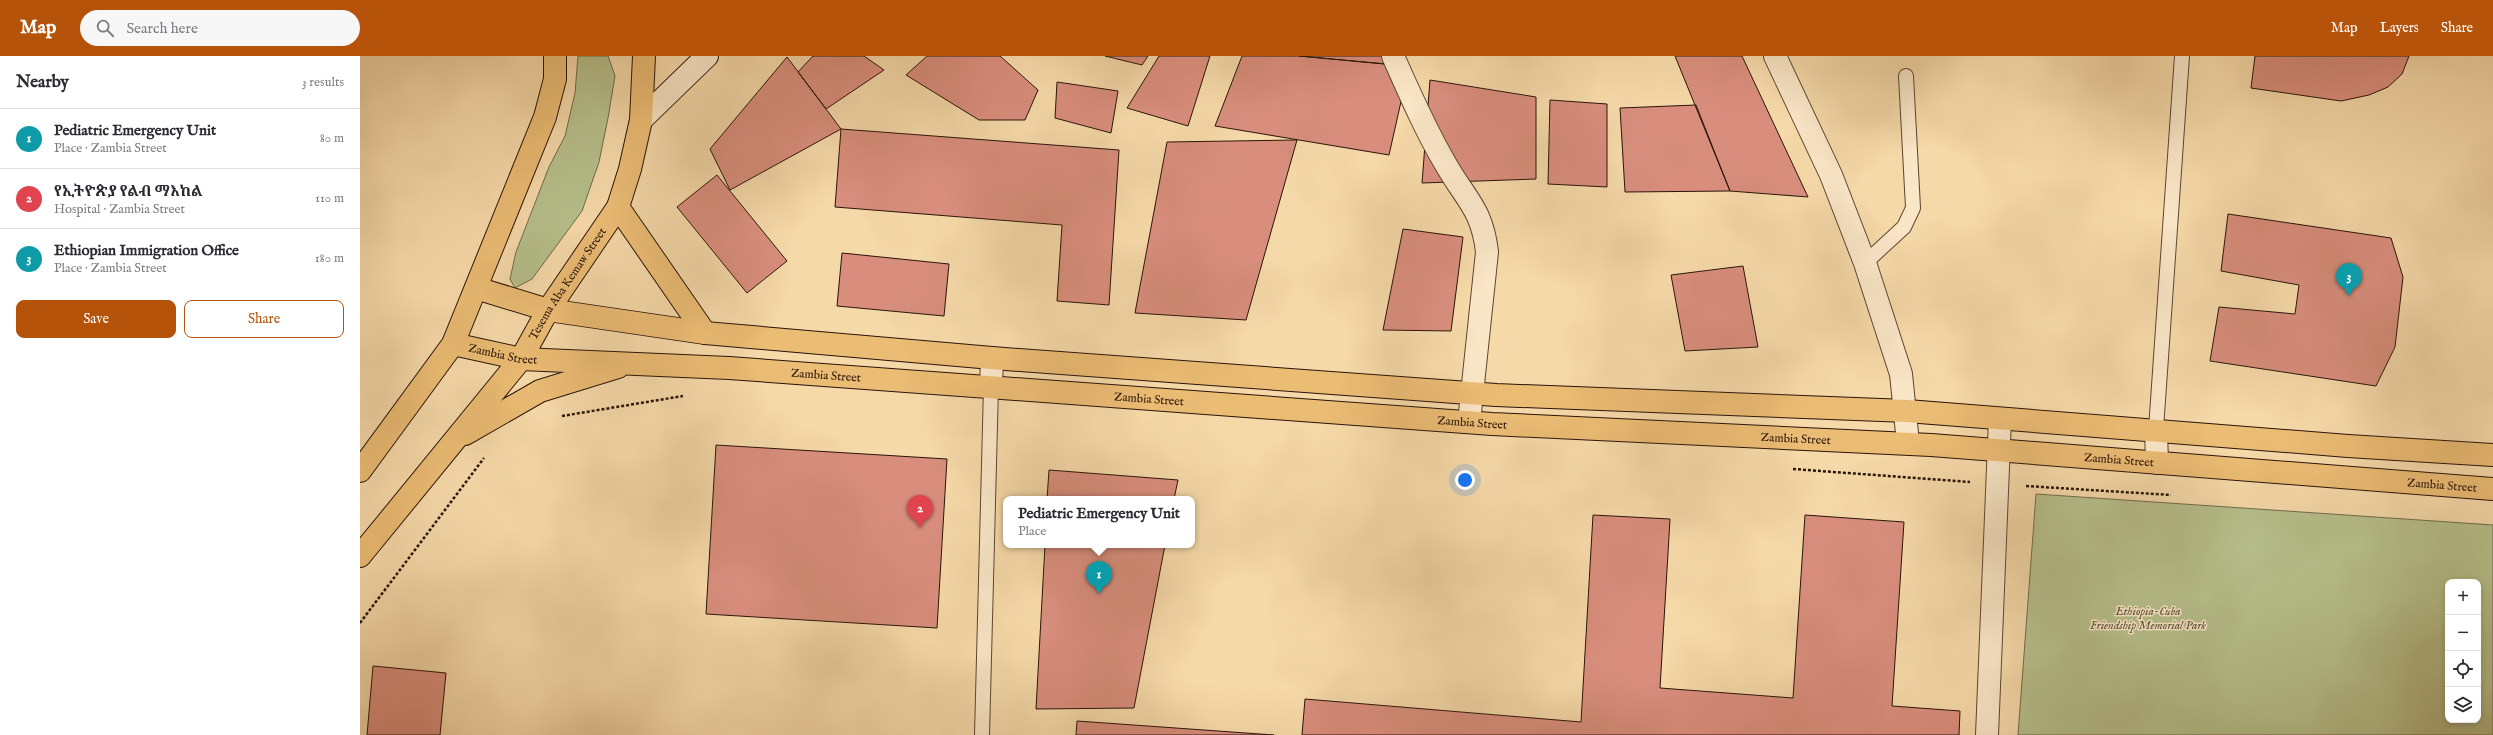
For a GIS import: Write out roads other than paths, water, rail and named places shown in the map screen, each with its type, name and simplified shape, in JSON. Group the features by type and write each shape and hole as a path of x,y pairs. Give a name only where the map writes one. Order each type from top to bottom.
{"main road":[{"path":"360,472 453,344 545,117 555,79 555,56"},
{"name":"Tesema Aba Kemaw Street","path":"360,556 521,359 548,310 618,208 630,169 641,120 644,56"},
{"path":"618,208 705,333"},
{"path":"476,288 548,310 705,333 992,358 1472,393 1906,411 2348,446 2493,455"},
{"name":"Zambia Street","path":"453,344 521,359 737,368 1469,422 1908,443 2493,489"},
{"path":"454,441 540,391 586,379 629,363"}],"street":[{"path":"641,120 707,56"},
{"path":"1393,56 1445,164 1480,216 1485,237 1487,252 1469,422"},
{"path":"1775,56 1831,175 1865,263 1901,374 1906,411 1908,443"},
{"path":"991,387 992,358"},
{"path":"1987,735 1997,451 2000,419"},
{"path":"2156,430 2157,463"}],"lane":[{"path":"2156,430 2182,56"},
{"path":"1865,263 1904,227 1913,208 1906,76"},
{"path":"982,735 991,387"}],"place":[{"name":"Ethiopian Immigration Office","path":"2349,296"},
{"name":"የኢትዮጵያ የልብ ማእከል","path":"920,528"},
{"name":"Pediatric Emergency Unit","path":"1099,594"}],"park label":[{"name":"Ethiopia-Cuba Friendship Memorial Park","path":"2148,618"}]}
